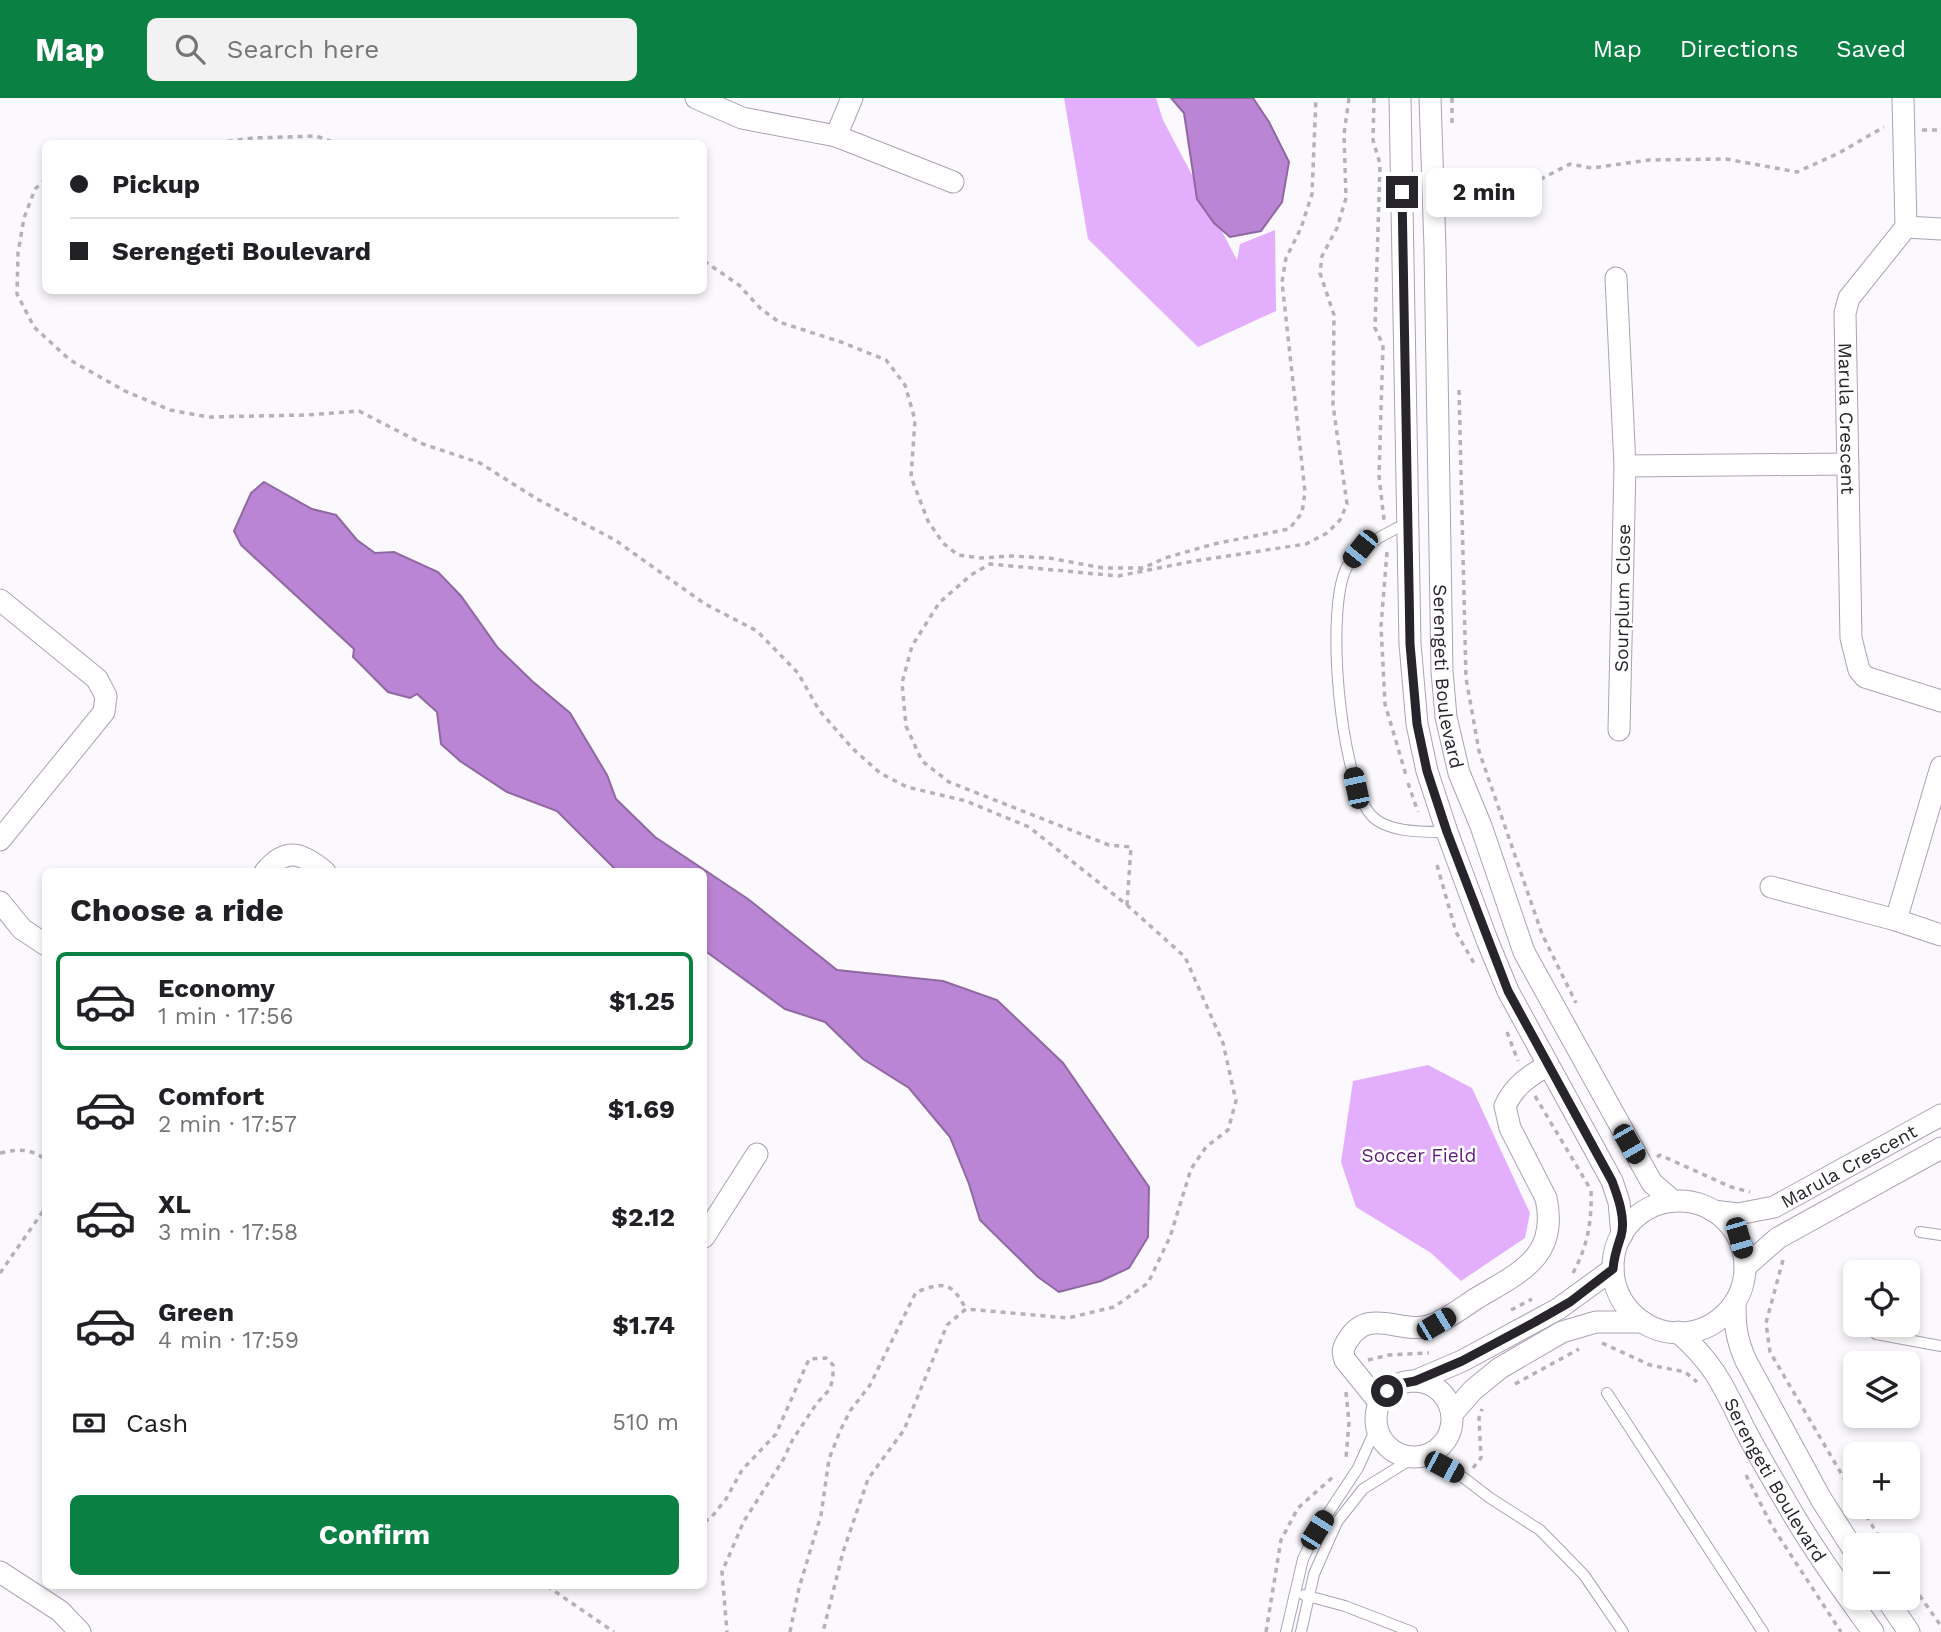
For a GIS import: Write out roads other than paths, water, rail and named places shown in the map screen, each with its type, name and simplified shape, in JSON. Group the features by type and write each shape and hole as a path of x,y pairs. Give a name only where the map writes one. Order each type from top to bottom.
{"street":[{"path":"696,98 742,118 836,136 953,182"},
{"path":"836,136 852,98"},
{"name":"Serengeti Boulevard","path":"1400,98 1410,644 1417,724 1427,771 1447,832 1508,991 1612,1181 1619,1202 1622,1235"},
{"name":"Serengeti Boulevard","path":"1430,98 1442,188 1441,542 1442,671 1446,718 1459,773 1481,826 1524,952 1652,1183 1673,1202"},
{"path":"1903,108 1906,227 1941,229"},
{"name":"Marula Crescent","path":"1906,227 1865,276 1849,298 1846,307 1851,638 1859,670 1865,677 1941,701"},
{"name":"Sourplum Close","path":"1616,278 1625,466 1619,730"},
{"path":"1625,466 1848,464"},
{"path":"0,600 97,678 106,696 104,712 0,840"},
{"path":"1896,920 1941,767"},
{"path":"269,868 279,859 289,855 301,855 319,868"},
{"path":"1771,887 1896,920 1941,935"},
{"path":"0,902 22,929 42,942"},
{"path":"1380,1402 1343,1355 1347,1341 1359,1326 1368,1322 1420,1327 1436,1324 1517,1274 1534,1262 1541,1251 1547,1230 1546,1198 1510,1128 1505,1106 1513,1090 1548,1065"},
{"name":"Marula Crescent","path":"1713,1211 1738,1213 1774,1208 1941,1115"},
{"path":"1922,1126 1938,1149"},
{"name":"Marula Crescent","path":"1745,1267 1778,1238 1938,1149"},
{"path":"707,1232 757,1154"},
{"path":"1685,1201 1707,1206 1726,1220 1739,1238 1745,1260 1744,1283 1735,1302 1722,1318 1704,1328 1678,1332 1662,1330 1643,1322 1627,1308 1617,1289 1613,1269 1615,1248 1625,1228 1642,1212 1662,1202 1673,1202 1685,1201"},
{"path":"1415,1381 1437,1388 1447,1398 1452,1413 1451,1433 1445,1443 1436,1451 1419,1457 1401,1455 1390,1449 1376,1428 1376,1415 1387,1391 1462,1361 1570,1302 1613,1269"},
{"name":"Serengeti Boulevard","path":"1735,1302 1735,1330 1746,1361 1821,1499 1843,1533"},
{"path":"1452,1413 1481,1383 1562,1332 1595,1322 1643,1322"},
{"name":"Serengeti Boulevard","path":"1678,1332 1699,1350 1720,1377 1745,1429 1788,1506 1872,1632"},
{"path":"0,1572 60,1611 79,1632"},
{"path":"1894,1610 1909,1632"}],"lane":[{"path":"1408,522 1360,549 1347,566 1341,583 1337,615 1340,714 1356,788 1370,814 1384,825 1425,832 1447,832"},
{"path":"1920,1232 1941,1235"},
{"path":"1888,1337 1941,1346"},
{"path":"1607,1393 1763,1632"},
{"path":"1286,1632 1303,1559 1317,1530 1357,1468 1376,1428"},
{"path":"1301,1632 1314,1574 1330,1535 1359,1494 1419,1457 1464,1478 1540,1530 1584,1575 1623,1632"},
{"path":"1294,1592 1345,1606 1412,1632"}],"park label":[{"name":"Soccer Field","path":"1419,1155"}]}
